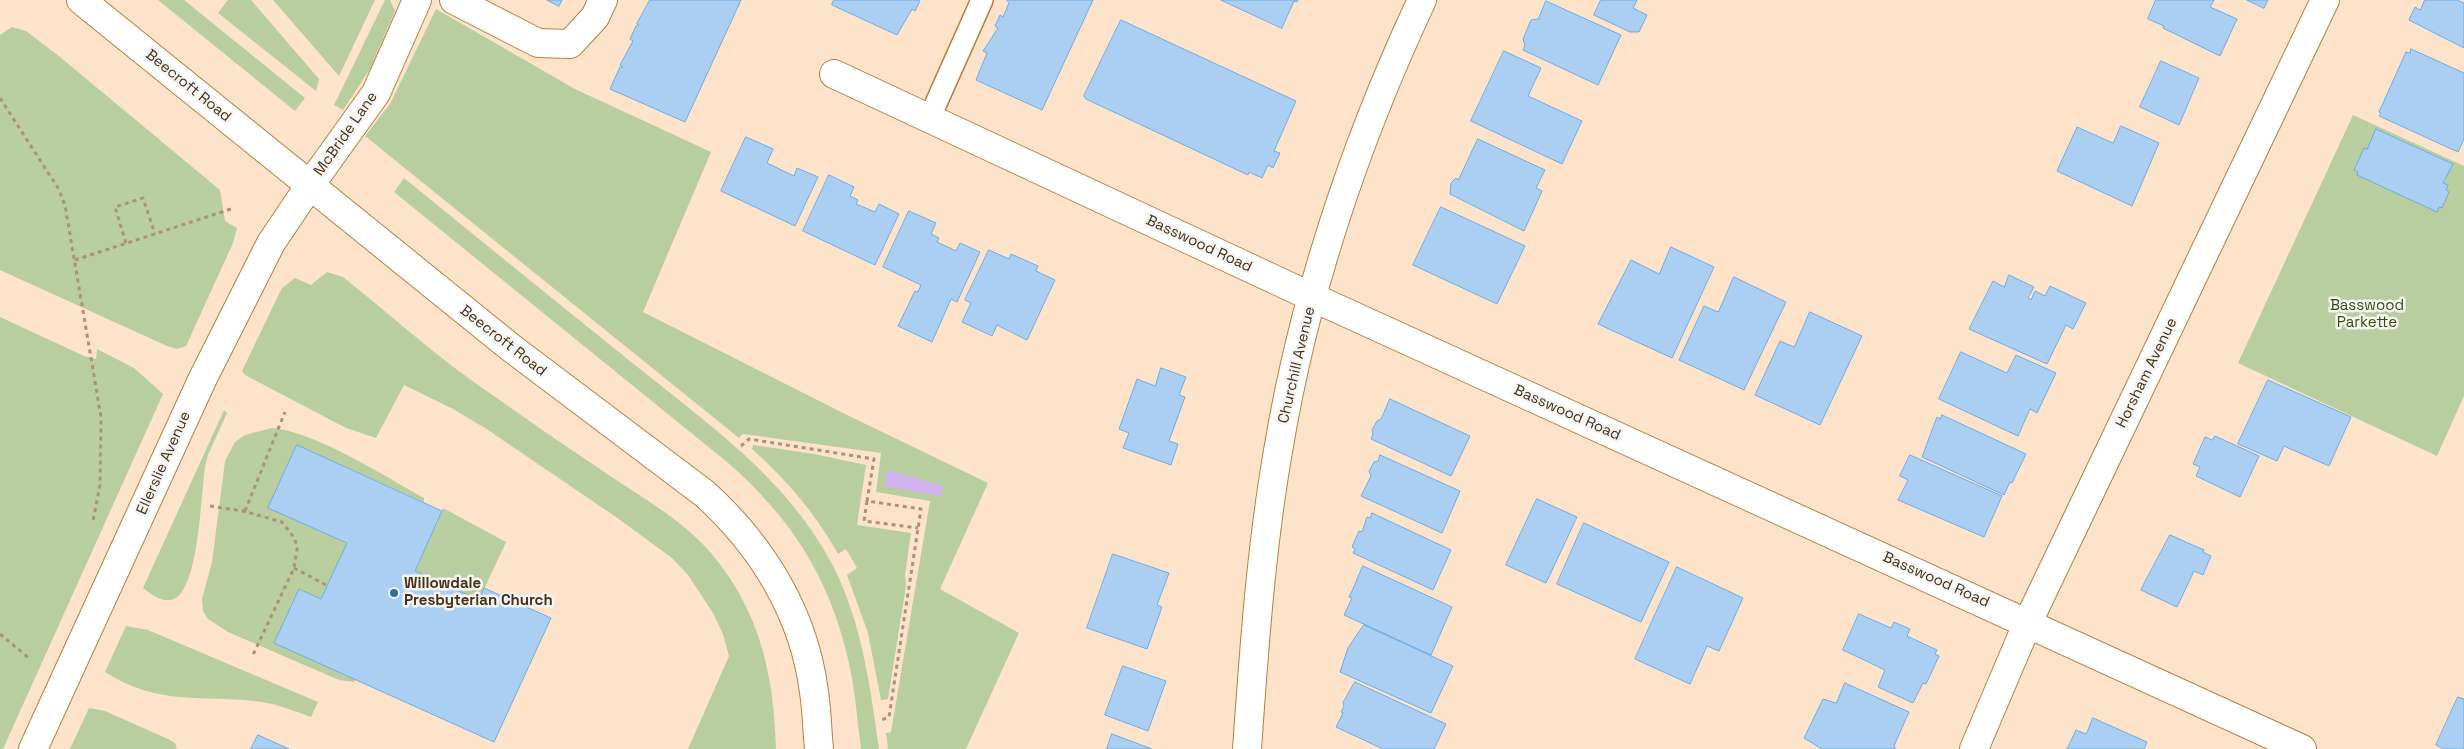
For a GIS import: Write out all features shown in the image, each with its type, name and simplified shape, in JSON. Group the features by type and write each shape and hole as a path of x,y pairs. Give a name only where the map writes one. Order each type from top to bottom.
{"street":[{"name":"Beecroft Road","path":"81,0 510,348 705,494 731,518 775,576 798,628 814,691 819,749"},
{"name":"McBride Lane","path":"310,185 376,93 417,0"},
{"path":"454,0 538,43 570,44 595,17 603,0"},
{"name":"Churchill Avenue","path":"1246,749 1269,506 1288,395 1312,297 1328,242 1362,141 1381,91 1422,0"},
{"name":"Horsham Avenue","path":"1974,749 2028,622 2325,0"},
{"name":"Basswood Road","path":"834,74 1312,297 2028,622 2302,749"},
{"name":"Ellerslie Avenue","path":"33,749 202,380 272,243 310,185"}],"lane":[{"path":"929,118 982,0"}],"path":[{"path":"0,98 58,188 66,205 101,417 100,485 93,521"},
{"path":"126,243 115,207 142,198 155,234"},
{"path":"75,260 231,209"},
{"path":"245,511 285,412"},
{"path":"741,446 749,439 874,460 864,521 918,528"},
{"path":"867,501 921,509 889,717 879,721"},
{"path":"210,506 245,511 282,522 290,531 297,549 294,568 252,657"},
{"path":"294,568 328,586"},
{"path":"1,636 30,659"}],"green space":[{"path":"158,0 184,0 305,98 295,111"},
{"path":"228,0 251,0 319,79 316,91 218,13"},
{"path":"273,0 375,0 339,76"},
{"path":"385,0 390,0 395,11 370,69 343,110 334,105"},
{"path":"436,9 575,89 711,152 643,312 847,415 988,483 940,589 1019,633 966,749 888,749 886,733 891,732 930,501 876,492 881,453 743,434 739,438 365,136 390,104"},
{"path":"12,27 26,31 60,57 220,190 225,221 237,228 233,243 186,346 177,349 167,346 0,270 0,35"},
{"name":"Basswood Parkette","path":"2353,115 2464,166 2464,396 2437,456 2238,363"},
{"path":"404,178 714,428 767,476 790,502 812,531 842,584 863,654 879,749 861,749 848,659 830,601 804,550 770,504 727,462 394,192"},
{"path":"327,272 343,277 472,381 660,509 700,541 728,575 753,621 761,645 772,695 776,749 688,749 729,656 723,634 713,613 688,575 672,558 616,517 485,428 453,409 404,385 376,438 346,428 245,375 242,371 282,288 295,278 311,285"},
{"path":"0,317 84,356 96,359 97,349 134,368 163,394 3,749 0,749"},
{"path":"224,410 227,413 208,455 205,467 194,560 189,578 182,592 174,599 161,599 143,588"},
{"path":"272,428 290,431 329,446 424,498 424,502 297,445 269,508 347,543 321,599 299,589 275,643 356,679 354,682 339,680 228,632 208,619 203,611 202,599 212,562 225,461 235,442 245,435"},
{"path":"753,445 814,454 866,465 857,525 911,533 905,575 906,586 888,699 881,700 868,633 847,575 857,568 846,549 838,554 810,511 777,472 752,449"},
{"path":"443,508 506,542 479,600 415,571"},
{"path":"126,626 148,630 318,702 311,717 281,706 262,702 163,695 125,683 105,672"},
{"path":"89,708 105,711 168,739 175,743 177,749 70,749"}],"shaded area":[{"path":"888,470 943,486 942,496 885,486"}],"building":[{"path":"547,0 562,0 559,6"},
{"path":"650,0 741,0 685,122 610,89 620,67 623,67 620,65 633,41 630,39 636,26 639,25 637,24"},
{"path":"834,0 920,1 915,11 912,9 897,35 832,5"},
{"path":"1007,0 1093,0 1042,110 976,80 987,53 983,51 998,28 995,26 1000,15 1003,17 1009,3"},
{"path":"1221,0 1298,0 1297,2 1294,1 1282,28"},
{"path":"1601,0 1637,0 1633,8 1647,15 1639,32 1630,32 1594,15"},
{"path":"2156,0 2214,0 2210,7 2237,19 2220,56 2148,19"},
{"path":"2247,0 2268,0 2264,8"},
{"path":"2425,0 2457,0 2464,3 2464,48 2409,20 2415,7 2420,10"},
{"path":"1546,1 1621,35 1598,85 1523,50 1525,45 1523,39 1531,20 1538,19"},
{"path":"1121,20 1296,101 1274,151 1280,153 1273,168 1268,165 1262,178 1249,172 1248,175 1086,99 1084,96"},
{"path":"2411,49 2464,73 2464,139 2458,152 2379,116 2381,113 2379,112 2406,52 2410,53"},
{"path":"1504,51 1541,68 1528,96 1582,121 1562,164 1471,121"},
{"path":"2161,61 2199,78 2179,125 2140,107"},
{"path":"2121,126 2159,143 2132,206 2057,171 2077,127 2113,143"},
{"path":"2376,129 2453,164 2443,183 2448,185 2446,190 2449,192 2442,208 2439,207 2437,212 2357,175 2358,172 2354,170 2364,148 2367,149"},
{"path":"746,137 773,149 767,163 794,176 797,168 818,177 795,226 721,191"},
{"path":"1478,139 1545,170 1536,188 1542,191 1524,231 1450,194 1451,183 1456,178 1458,180"},
{"path":"829,175 854,187 850,196 858,200 856,204 875,212 879,204 899,214 875,265 803,231"},
{"path":"1441,207 1525,246 1497,304 1413,265"},
{"path":"909,211 936,223 931,234 939,238 937,242 956,251 960,243 980,252 957,302 951,299 932,342 898,326 915,291 918,292 921,285 883,267"},
{"path":"1671,247 1714,267 1672,358 1598,324 1631,260 1659,274"},
{"path":"989,250 1009,259 1011,254 1038,266 1036,271 1055,280 1027,340 997,325 992,336 962,322 971,303 965,300"},
{"path":"2009,275 2034,287 2028,298 2031,300 2035,291 2045,296 2050,286 2086,303 2073,329 2066,325 2047,364 1969,329 1993,281 2004,287"},
{"path":"1734,277 1786,302 1744,390 1679,360 1704,306 1718,312"},
{"path":"1810,312 1862,336 1820,425 1755,395 1780,341 1794,347"},
{"path":"1961,352 2007,373 2016,355 2056,373 2037,413 2030,409 2018,436 1939,399"},
{"path":"1161,368 1186,377 1179,395 1185,397 1169,441 1178,444 1171,465 1123,448 1129,433 1119,429 1137,379 1155,386"},
{"path":"2268,380 2351,417 2329,466 2284,446 2277,461 2238,444"},
{"path":"1390,399 1470,436 1451,476 1371,439 1372,430 1377,421 1381,419"},
{"path":"1942,415 2026,454 2004,495 1922,457 1937,417 1940,419"},
{"path":"2215,436 2259,456 2240,497 2196,476 2200,467 2193,464 2205,437 2212,440"},
{"name":"Willowdale Presbyterian Church","path":"297,445 442,511 415,571 479,600 484,588 551,618 494,742 274,643 299,589 321,599 347,543 268,508"},
{"path":"1380,455 1460,491 1442,533 1361,496 1371,476 1369,471 1374,462 1378,461"},
{"path":"1910,455 2002,496 1984,537 1898,500 1908,480 1900,476"},
{"path":"1537,499 1577,517 1546,583 1506,565"},
{"path":"1372,513 1451,550 1433,590 1353,553 1355,549 1352,547 1359,531 1362,532 1367,517 1370,518"},
{"path":"1584,523 1669,562 1641,622 1557,584"},
{"path":"2170,535 2204,550 2203,552 2211,556 2203,575 2194,571 2177,607 2141,590"},
{"path":"1113,554 1169,573 1157,605 1162,607 1147,649 1087,628"},
{"path":"1363,566 1452,607 1431,655 1344,615 1352,598 1349,597"},
{"path":"1677,567 1743,598 1719,651 1707,646 1690,684 1635,659"},
{"path":"1859,614 1891,628 1894,622 1910,629 1907,636 1937,650 1935,654 1939,656 1926,684 1923,683 1913,703 1878,687 1885,670 1843,650"},
{"path":"1364,625 1453,666 1431,713 1340,672 1348,648"},
{"path":"1123,666 1166,681 1148,731 1105,715"},
{"path":"1355,682 1446,724 1434,749 1383,749 1336,727 1343,713 1341,712 1344,706 1343,703"},
{"path":"1845,683 1909,712 1894,746 1896,749 1822,749 1804,738 1823,699 1836,703"},
{"path":"2458,697 2464,699 2464,749 2444,749 2436,745"},
{"path":"2093,718 2147,742 2144,749 2067,749 2076,730 2086,734"},
{"path":"1112,734 1152,749 1107,749"},
{"path":"258,735 289,749 251,749"}],"place":[{"name":"Willowdale Presbyterian Church","path":"394,593"}]}
